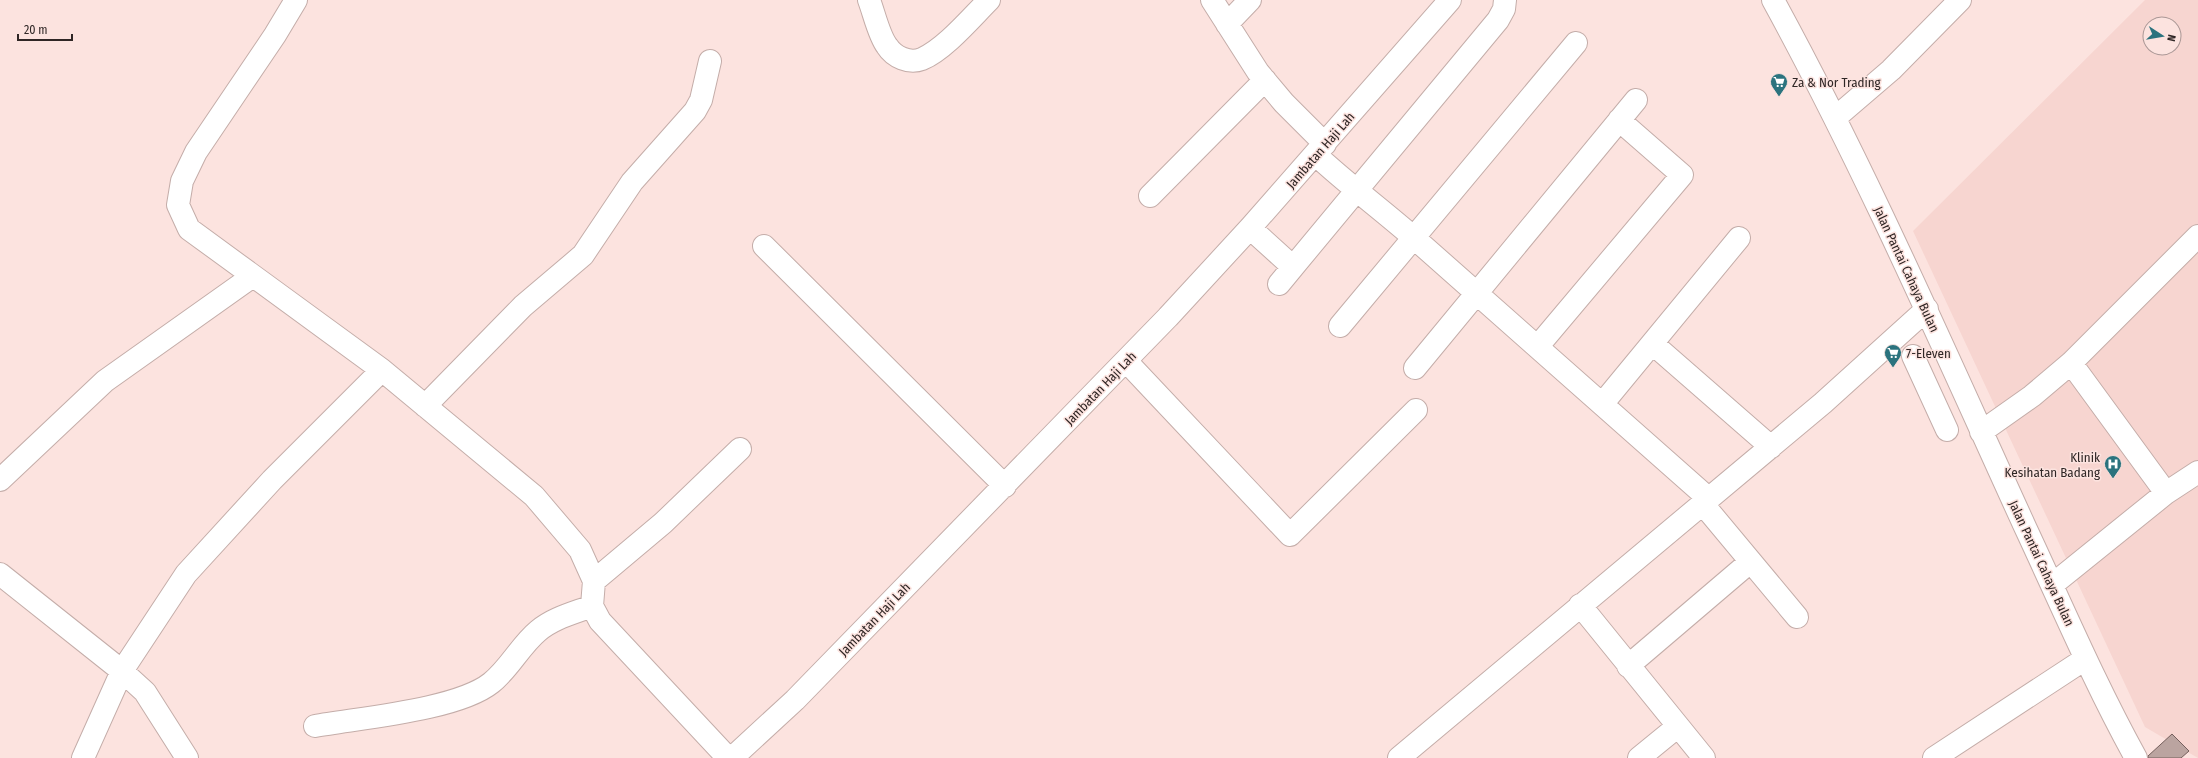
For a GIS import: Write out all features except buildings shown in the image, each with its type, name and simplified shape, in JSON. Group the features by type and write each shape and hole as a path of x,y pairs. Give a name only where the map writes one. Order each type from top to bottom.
{"street":[{"path":"296,0 275,35 196,152 182,181 178,205 189,229 382,370 534,496 580,550 594,581 592,606 600,621 728,758"},
{"path":"869,0 886,46 898,57 906,60 921,59 938,49 989,0"},
{"path":"1212,0 1265,80 1320,149 1358,191 1414,237 1603,404 1705,501 1750,562 1797,618"},
{"path":"1227,24 1250,0"},
{"name":"Jambatan Haji Lah","path":"732,758 790,705 1126,361 1250,228 1450,0"},
{"path":"1279,284 1358,191 1498,20 1504,9 1505,0"},
{"name":"Jalan Pantai Cahaya Bulan","path":"1773,0 1835,118 1927,309 1981,432 2085,658 2136,758"},
{"path":"1835,118 1892,70 1960,0"},
{"path":"1340,326 1576,43"},
{"path":"425,406 523,306 584,255 632,182 695,110 701,100 710,61"},
{"path":"1150,196 1265,80"},
{"path":"1415,368 1476,292 1636,100"},
{"path":"1538,346 1682,175 1619,120"},
{"path":"1250,228 1293,267"},
{"path":"1981,432 2032,396 2071,363 2198,236"},
{"path":"1603,404 1739,238"},
{"path":"764,246 1005,486"},
{"path":"0,480 105,381 253,276"},
{"path":"1409,755 1580,605 1823,403 1927,309"},
{"path":"1653,344 1771,447"},
{"path":"1913,356 1947,430"},
{"path":"1126,361 1290,535 1416,410"},
{"path":"2071,363 2166,493"},
{"path":"83,758 122,670 186,574 272,480 382,370"},
{"path":"1934,402 1962,390"},
{"path":"594,581 663,523 740,449"},
{"path":"2052,586 2166,493 2194,480"},
{"path":"1628,666 1750,562"},
{"path":"0,574 122,670 145,692 187,758"},
{"path":"1580,605 1677,727 1704,758"},
{"path":"315,726 430,707 475,693 492,683 538,631 557,619 592,606"},
{"path":"1934,758 2085,658"},
{"path":"1639,758 1677,727"}],"shaded area":[{"name":"Klinik Kesihatan Badang","path":"2145,0 2198,0 2198,758 2145,727 1913,231"}],"place":[{"name":"Za & Nor Trading","path":"1779,97"},
{"name":"7-Eleven","path":"1893,368"},
{"name":"Klinik Kesihatan Badang","path":"2113,479"}]}
